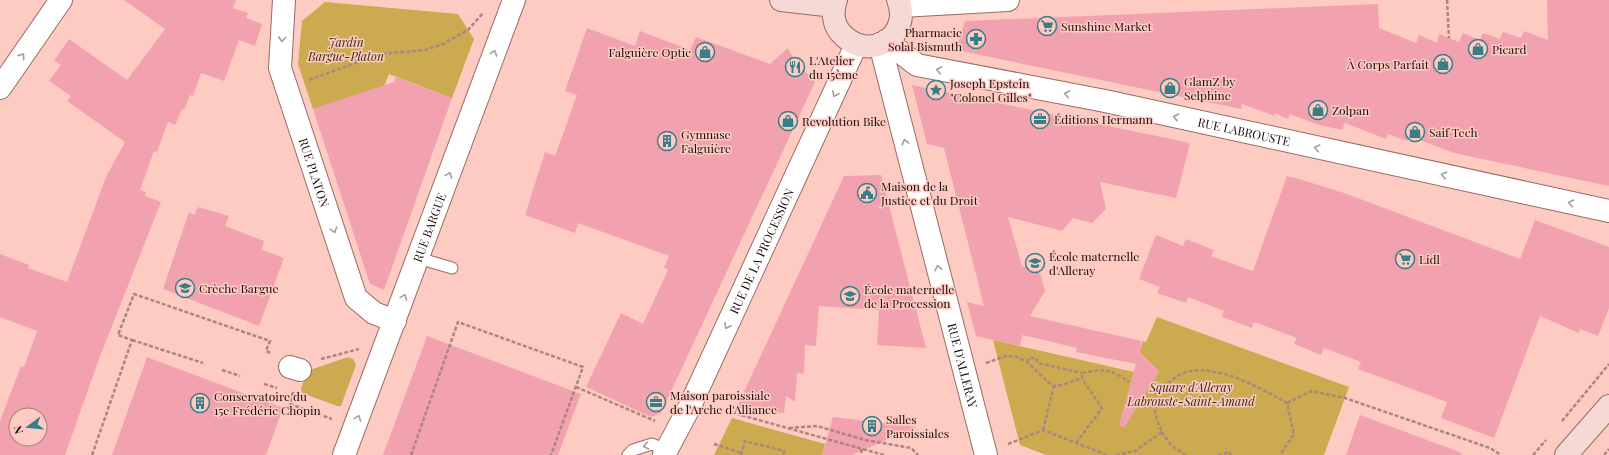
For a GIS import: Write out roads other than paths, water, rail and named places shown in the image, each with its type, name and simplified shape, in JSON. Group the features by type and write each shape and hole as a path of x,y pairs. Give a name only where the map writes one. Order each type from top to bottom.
{"street":[{"path":"0,88 61,0"},
{"name":"RUE PLATON","path":"284,0 280,68 356,298 374,312 395,321"},
{"name":"RUE BARGUE","path":"344,455 514,0"},
{"path":"781,0 835,3 833,17 837,28 847,40 856,45 872,47 883,43 893,35 898,27 901,16 900,3 1008,0"},
{"name":"RUE LABROUSTE","path":"883,43 917,65 1105,101 1609,211"},
{"name":"RUE D'ALLERAY","path":"883,43 995,450"},
{"name":"RUE DE LA PROCESSION","path":"665,453 690,406 856,45"},
{"path":"1566,455 1609,406"}],"lane":[{"path":"418,258 452,268"},
{"path":"628,455 633,450 652,444 665,453"}],"place":[{"name":"Sunshine Market","path":"1047,26"},
{"name":"Pharmacie Solal Bismuth","path":"976,39"},
{"name":"Picard","path":"1478,49"},
{"name":"Falguière Optic","path":"705,52"},
{"name":"À Corps Parfait","path":"1443,64"},
{"name":"L'Atelier du 15ème","path":"795,67"},
{"name":"GlamZ by Selphine","path":"1170,88"},
{"name":"Joseph Epstein \"Colonel Gilles\"","path":"936,90"},
{"name":"Zolpan","path":"1318,110"},
{"name":"Éditions Hermann","path":"1040,119"},
{"name":"Revolution Bike","path":"788,121"},
{"name":"Saif Tech","path":"1415,132"},
{"name":"Gymnase Falguière","path":"667,141"},
{"name":"Maison de la Justice et du Droit","path":"867,193"},
{"name":"Lidl","path":"1405,259"},
{"name":"École maternelle d'Alleray","path":"1035,263"},
{"name":"Crèche Bargue","path":"185,288"},
{"name":"École maternelle de la Procession","path":"850,296"},
{"name":"Maison paroissiale de l'Arche d'Alliance","path":"656,402"},
{"name":"Conservatoire du 15e Frédéric Chopin","path":"200,403"},
{"name":"Salles Paroissiales","path":"872,426"}],"park label":[{"name":"Jardin Bargue-Platon","path":"346,49"},
{"name":"Square d'Alleray Labrouste-Saint-Amand","path":"1191,394"}]}
